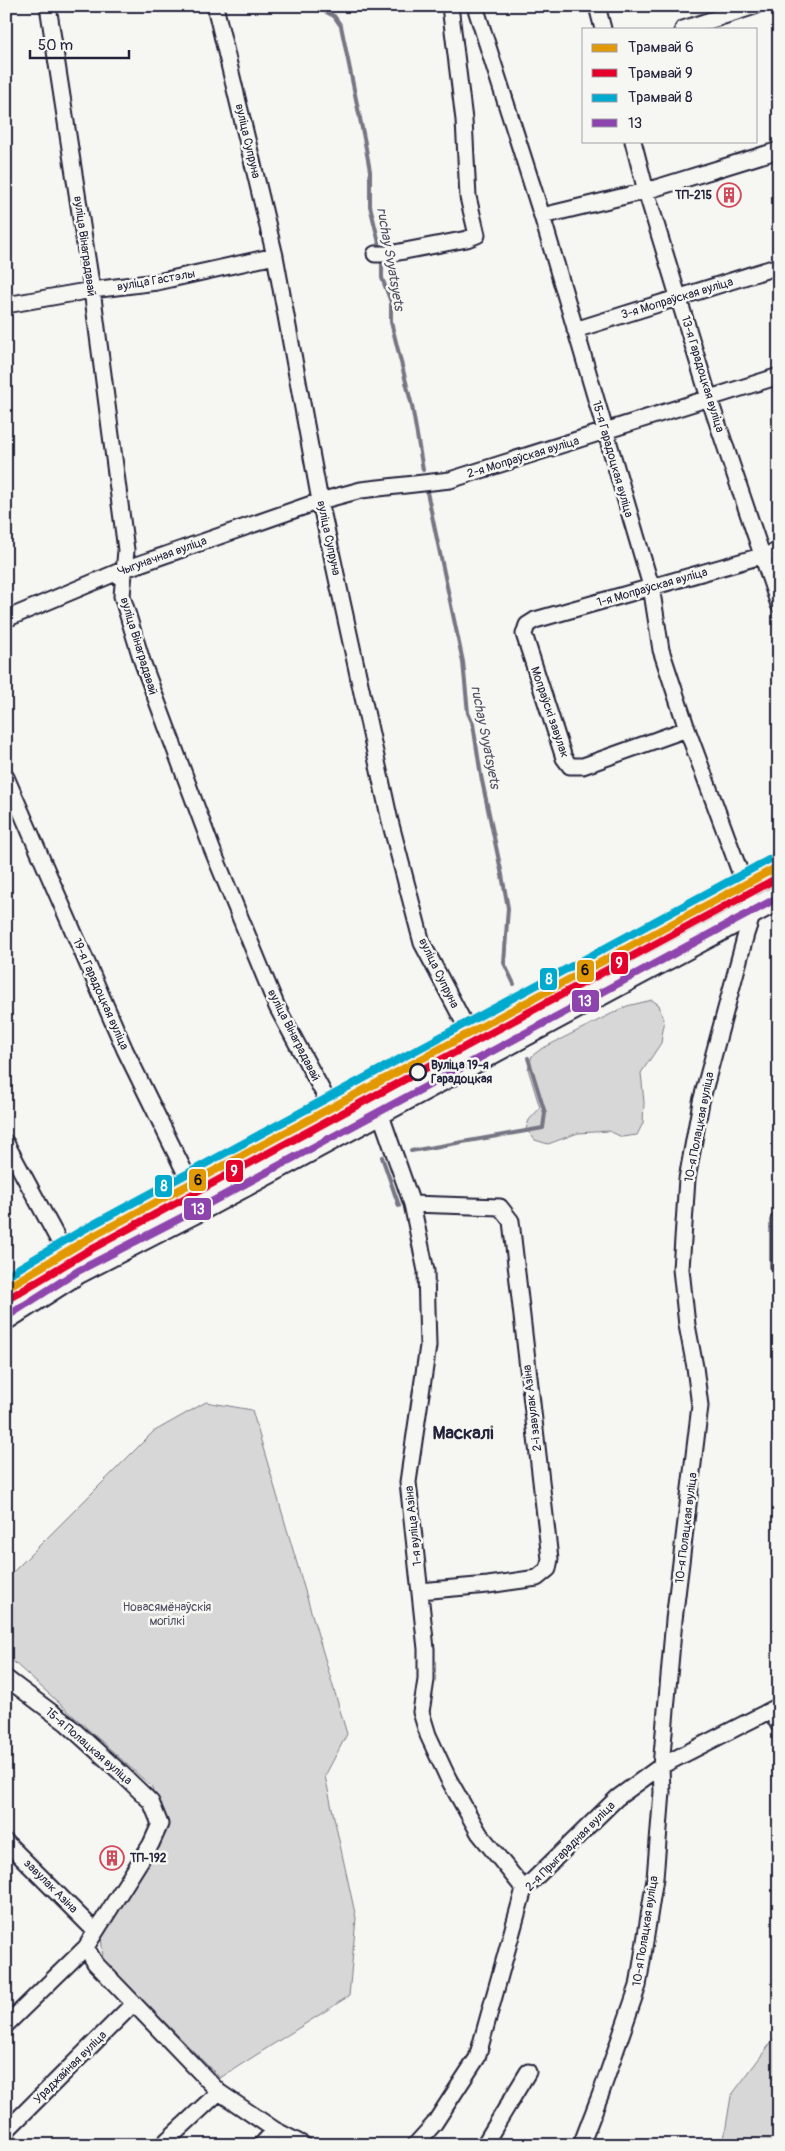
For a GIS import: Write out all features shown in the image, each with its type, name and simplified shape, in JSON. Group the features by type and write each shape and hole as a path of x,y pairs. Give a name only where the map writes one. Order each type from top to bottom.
{"main road":[{"path":"6,1317 78,1271 202,1207 779,897"}],"street":[{"name":"вуліца Вінаградавай","path":"48,6 92,290 126,550 122,596 142,662 212,849 277,1006 344,1131"},
{"name":"вуліца Супруна","path":"215,6 275,256 320,501 390,821 422,943 482,1057"},
{"path":"382,254 467,239 477,235 468,197 464,120 450,6"},
{"name":"15-я Гарадоцкая вуліца","path":"475,6 542,216 651,586 662,650 687,729 754,910"},
{"path":"597,6 603,28"},
{"path":"686,28 755,6"},
{"name":"13-я Гарадоцкая вуліца","path":"633,142 646,191 709,398 779,605"},
{"path":"542,216 646,191 779,150"},
{"name":"вуліца Гастэлы","path":"6,304 157,282 275,256"},
{"name":"3-я Мопраўская вуліца","path":"575,330 779,266"},
{"name":"2-я Мопраўская вуліца","path":"320,501 361,490 450,480 779,376"},
{"name":"Чыгуначная вуліца","path":"6,620 125,569 320,501"},
{"name":"1-я Мопраўская вуліца","path":"527,625 535,620 779,551"},
{"name":"Мопраўскі завулак","path":"527,625 524,634 564,758 570,766 583,766 687,729"},
{"name":"19-я Гарадоцкая вуліца","path":"6,777 125,1050 202,1207"},
{"name":"10-я Полацкая вуліца","path":"581,2145 601,2094 638,1986 655,1878 662,1792 661,1766 674,1620 700,1406 687,1325 681,1269 687,1179 702,1102 754,910"},
{"name":"1-я вуліца Азіна","path":"377,1113 384,1124 412,1204 426,1271 428,1346 408,1482 426,1649 426,1680 421,1712 428,1735 448,1778 478,1833 524,1889"},
{"path":"6,1143 12,1171 78,1271"},
{"name":"2-і завулак Азіна","path":"412,1204 500,1207 511,1221 550,1559 548,1569 537,1578 488,1585 420,1591"},
{"path":"779,1220 779,1267"},
{"name":"15-я Полацкая вуліца","path":"6,1678 66,1723 151,1802 160,1824 152,1844 95,1931"},
{"path":"775,1708 779,1725"},
{"name":"2-я Прыгарадная вуліца","path":"415,2145 434,2124 477,2058 524,1889 617,1798 661,1766 775,1708"},
{"name":"завулак Азіна","path":"6,1842 95,1931"},
{"path":"6,2025 86,1947 95,1931"},
{"path":"86,1947 95,1963 219,2092 275,2130 304,2145"},
{"name":"Ураджайная вуліца","path":"6,2131 134,2003"},
{"path":"484,2145 528,2072"},
{"path":"162,2145 219,2092"},
{"path":"261,2145 275,2130"}],"green space":[{"path":"652,1000 659,1005 664,1023 661,1043 641,1073 644,1102 643,1123 637,1135 622,1137 609,1131 578,1133 548,1144 535,1140 526,1129 529,1120 540,1108 528,1069 532,1056 541,1049 627,1006"},
{"name":"Новасямёнаўскія могілкі","path":"206,1402 252,1410 347,1734 325,1776 356,1918 349,1996 220,2078 103,1960 101,1934 164,1831 152,1787 6,1655 6,1579 153,1432"},
{"path":"779,2032 779,2145 723,2145 731,2096"}],"waterway":[{"name":"ruchay Svyatsyets","path":"314,6 334,16 341,26 370,171 370,206 381,251"},
{"name":"ruchay Svyatsyets","path":"382,258 382,278 391,302 391,322 412,406 423,470"},
{"name":"ruchay Svyatsyets","path":"427,492 463,662 468,713 473,724 481,776 508,908 504,963 514,984"},
{"name":"ruchay Svyatsyets","path":"411,1151 543,1128 545,1113 528,1058"},
{"path":"382,1157 399,1206"}],"tram line":[{"name":"8","path":"6,1276 81,1231 774,857"},
{"name":"6","path":"6,1288 86,1240 779,866"},
{"name":"9","path":"11,1297 91,1249 779,877"}],"transit line":[{"name":"13","path":"6,1317 78,1271 202,1207 779,897"}],"place":[{"name":"ТП-215","path":"729,195"},
{"name":"Вуліца 19-я Гарадоцкая","path":"418,1072"},
{"name":"ТП-192","path":"112,1858"}],"district":[{"name":"Маскалі","path":"463,1433"}]}
